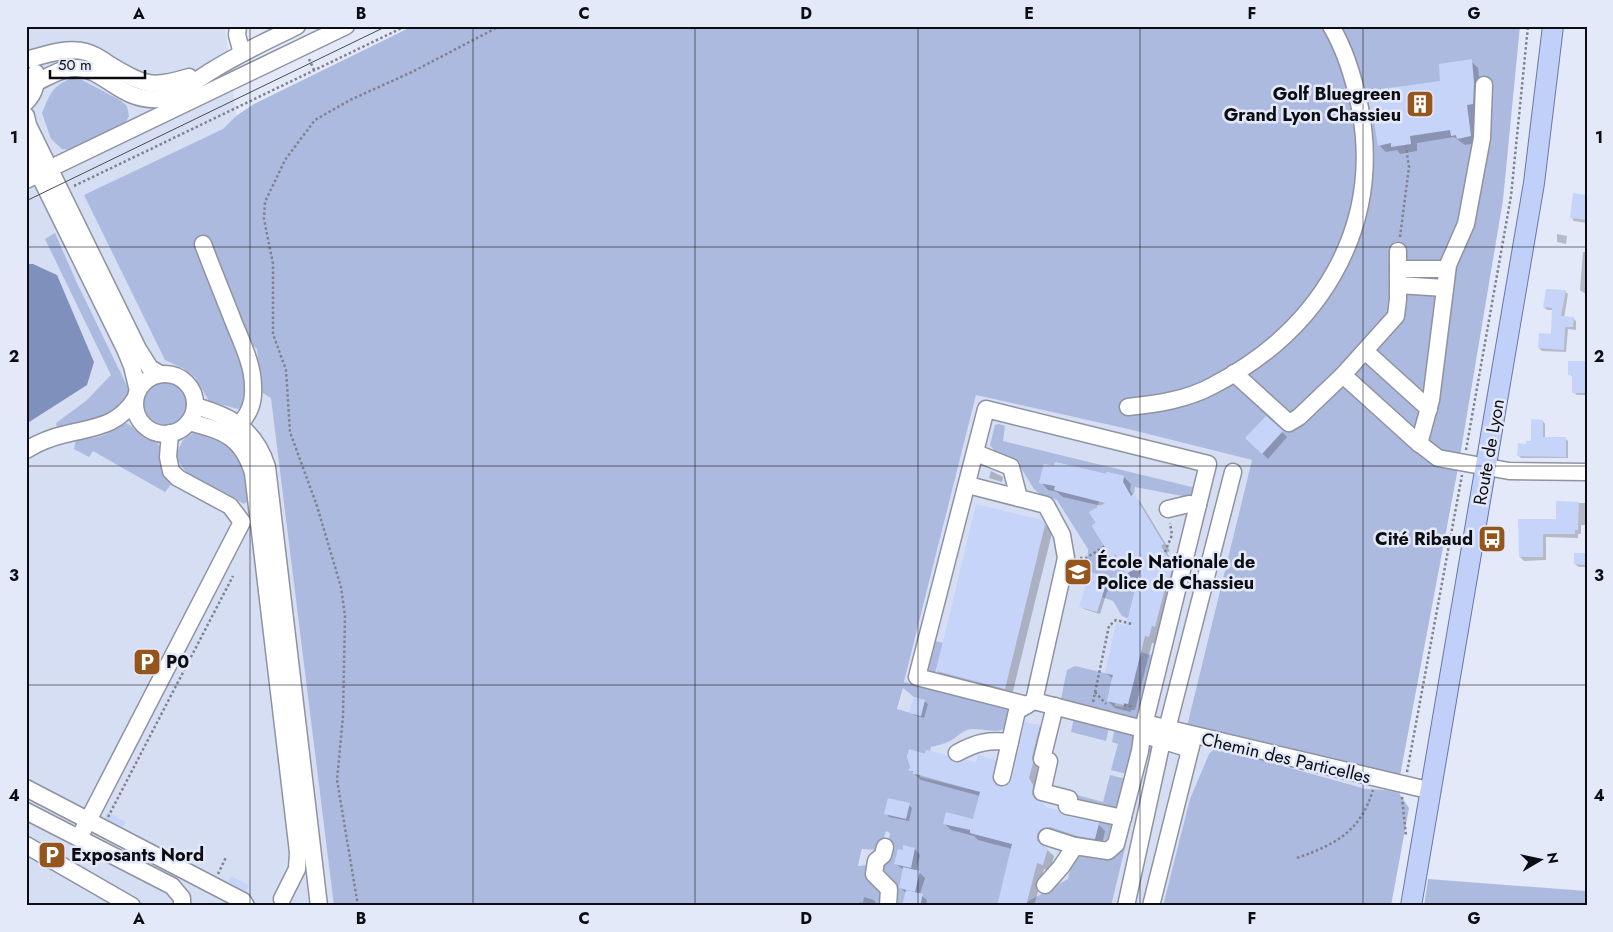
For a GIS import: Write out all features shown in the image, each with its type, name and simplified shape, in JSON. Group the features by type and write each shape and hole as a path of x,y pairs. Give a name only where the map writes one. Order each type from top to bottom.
{"main road":[{"name":"Route de Lyon","path":"1411,906 1534,183 1553,26"}],"street":[{"path":"238,26 237,35 242,54"},
{"path":"36,82 74,68 96,74 130,95 146,100 163,99 190,86 213,70 242,54 298,26"},
{"path":"38,174 346,26"},
{"path":"1128,407 1153,404 1192,394 1211,387 1234,373 1290,330 1319,298 1338,268 1359,212 1366,148 1355,85 1346,56 1331,26"},
{"path":"160,374 150,368 138,350 61,192 38,174 28,125 27,108 36,82 34,66 28,58 72,51 86,52 134,79 148,84 166,84 213,70"},
{"path":"1419,444 1431,400 1447,269 1466,224 1482,138 1484,85"},
{"path":"26,148 125,349 132,366 137,395 135,408 138,417 152,431 161,434 170,433 178,431 189,422 195,406 191,388 185,381 177,376 160,374 147,380 137,395 128,410 107,424 48,439 26,450"},
{"path":"203,244 242,342 252,373 253,384 249,413 239,425"},
{"path":"1234,373 1289,424 1299,417 1343,376 1396,316 1398,251"},
{"path":"1398,277 1447,269"},
{"path":"1398,277 1445,288"},
{"path":"1365,351 1429,409"},
{"path":"1343,376 1419,444 1438,458 1510,471 1587,472"},
{"path":"195,406 222,414 239,425 256,442 267,467 319,906"},
{"path":"1046,837 1075,846 1108,851 1116,844 1140,751 1143,729 1208,464 986,409 917,677 1090,715 1143,729 1151,738 1164,735 1192,742"},
{"path":"189,422 220,431 237,442 249,459 253,473 298,852 297,869 285,903"},
{"path":"79,838 97,821 242,522 230,506 178,478 171,471 168,457 170,433"},
{"path":"976,453 1011,467 1019,498"},
{"path":"1126,906 1164,735 1233,472"},
{"path":"968,484 1046,505 1062,535 1066,558 1030,703 1017,710 1002,777"},
{"path":"1168,509 1198,504"},
{"path":"1055,706 1042,759 1049,761 1042,792 1069,799 1068,806 1123,818"},
{"path":"957,753 975,744 994,740 1010,742"},
{"name":"Chemin des Particelles","path":"1151,906 1192,742 1432,791"},
{"path":"26,788 97,821 243,901 246,906"},
{"path":"26,811 172,886 182,898 182,906"},
{"path":"26,845 132,906"},
{"path":"1045,885 1061,867 1075,846"},
{"path":"885,847 883,855 876,861 874,874 889,889 888,906"}],"path":[{"path":"61,192 406,26"},
{"path":"358,906 338,780 343,716 345,634 342,587 317,506 290,432 286,370 273,334 273,264 264,219 265,202 284,160 315,120 350,100 412,72 500,26"},
{"path":"1398,251 1408,167 1406,147"},
{"path":"1165,552 1172,535 1168,509"},
{"path":"1066,558 1086,558 1105,546"},
{"path":"97,821 233,576"},
{"path":"1090,715 1109,626 1116,620 1132,624"},
{"path":"1096,692 1110,707"},
{"path":"1297,858 1334,843 1354,826 1364,814 1377,779"}],"shaded area":[{"path":"26,26 225,26 335,906 26,906"},
{"path":"413,26 1520,26 1503,200 1458,468 1400,776 1187,726 1252,460 1128,429 976,395 904,682 1006,705 1009,712 1009,720 1007,726 998,731 967,730 950,741 931,747 930,751 926,750 925,754 909,750 907,757 911,764 909,771 913,771 913,774 920,775 920,777 969,789 983,781 970,833 1024,847 997,906 891,906 882,872 890,833 886,831 880,850 862,849 858,866 868,865 884,889 884,906 334,906 271,398 261,392 257,349 249,343 243,360 247,390 246,404 238,409 209,401 195,377 184,369 165,360 84,195 223,129 236,116 254,104","holes":["903,688 914,697 925,700 921,716 897,709"]},
{"path":"70,79 82,80 120,100 127,106 129,116 123,127 72,150 62,149 51,139 42,113 49,96 59,85"},
{"path":"55,233 128,388 128,396 116,411 101,419 57,428 56,423 86,401 111,375 45,239"},
{"path":"26,264 33,264 57,275 94,362 87,385 26,424"},
{"path":"165,381 178,385 184,391 188,404 184,417 178,423 165,427 152,423 146,417 142,404 146,391 152,385"},
{"name":"École Nationale de Police de Chassieu","path":"976,395 1128,429 1252,460 1187,725 1400,776 1394,799 1401,850 1389,906 849,906"},
{"path":"126,423 144,438 157,443 161,448 161,470 173,482 165,492 93,451 89,457 74,449 76,440 102,436"},
{"path":"995,425 1005,426 1003,441 1196,488 1193,498 1135,487 1134,494 1131,496 1123,482 1124,476 1107,472 1106,474 1055,462 1054,466 1044,464 1039,483 1055,486 1054,490 1099,501 1097,508 1089,512 1096,523 1092,526 1116,565 1120,563 1126,574 1134,569 1140,570 1129,614 1130,619 1122,616 1113,601 1102,597 1108,578 1090,572 1087,569 1088,549 1057,500 1040,494 1034,489 1016,460 997,454 990,445"},
{"path":"196,431 213,434 231,445 244,463 249,500 244,504 187,474 175,456 183,440"},
{"path":"932,640 943,643 935,674 929,671 927,662"},
{"path":"1141,652 1154,656 1139,718 1136,719 1064,703 1061,699 1067,670 1075,666 1113,675 1107,701 1115,703 1115,706 1123,707 1124,703 1128,704"},
{"path":"1074,718 1109,727 1106,741 1071,732"},
{"path":"1115,728 1133,735 1135,739 1127,774 1111,770 1118,744 1112,742"},
{"path":"1150,745 1154,746 1156,753 1148,752 1111,906 1026,906 1027,902 1068,879 1076,854 1105,854 1147,747"},
{"path":"1214,749 1225,750 1366,789 1399,793 1409,808 1391,906 1163,906 1190,799 1209,754"},
{"path":"1110,775 1126,779 1121,800 1113,810 1076,803 1077,795 1103,802"},
{"path":"1101,817 1115,821 1113,830 1104,841 1094,841"},
{"path":"1428,879 1587,891 1587,906 1424,906"}],"building":[{"name":"Golf Bluegreen Grand Lyon Chassieu","path":"1472,59 1473,104 1467,105 1471,136 1457,139 1456,135 1451,136 1450,130 1410,136 1411,144 1391,147 1391,143 1378,146 1367,91 1440,81 1439,64"},
{"path":"1573,193 1587,195 1587,220 1570,218"},
{"path":"1546,289 1566,290 1561,316 1574,317 1573,327 1565,327 1564,350 1538,348 1539,333 1551,334 1552,308 1543,307"},
{"path":"1568,361 1587,361 1587,393 1572,393 1572,375 1568,375"},
{"path":"1266,416 1283,431 1262,454 1245,438"},
{"path":"1531,419 1543,420 1543,437 1566,437 1566,457 1517,456 1518,443 1526,444 1526,441 1531,441"},
{"path":"1055,462 1106,474 1106,472 1124,476 1123,482 1131,496 1134,494 1164,544 1161,546 1168,557 1175,558 1155,627 1152,626 1149,637 1145,636 1128,704 1124,703 1124,705 1107,701 1113,675 1105,673 1116,623 1126,625 1142,565 1126,574 1115,554 1113,560 1092,525 1096,523 1089,512 1105,503 1054,490 1055,486 1039,483 1044,464 1054,466"},
{"path":"1556,501 1579,502 1578,530 1575,530 1575,534 1543,534 1543,557 1519,557 1518,519 1556,519"},
{"path":"976,504 1042,520 1045,525 1005,689 936,671"},
{"path":"1574,553 1587,553 1587,565 1574,564"},
{"path":"1090,572 1108,578 1097,612 1079,607"},
{"path":"914,697 925,700 921,716 909,713"},
{"path":"1025,722 1040,725 1029,778 1033,785 1032,794 1035,799 1046,807 1058,810 1064,816 1099,823 1095,839 1077,836 1050,827 1041,829 1037,834 1037,840 1048,848 1043,865 1037,863 1026,906 997,906 1012,844 970,833 970,830 943,824 946,812 973,819 980,792 912,773 913,771 909,771 910,767 907,757 909,749 925,754 926,750 947,755 951,761 956,763 966,760 976,762 978,755 996,760 993,780 996,785 1004,787 1012,779"},
{"path":"888,798 910,803 906,819 884,814"},
{"path":"108,812 126,822 123,827 105,818"},
{"path":"903,845 915,848 911,868 894,864 898,849 903,850"},
{"path":"903,867 920,871 915,892 899,888"},
{"path":"231,876 249,885 246,891 228,882"},
{"path":"906,890 923,894 920,906 902,906"}],"tram line":[{"path":"26,201 387,26"}],"place":[{"name":"Golf Bluegreen Grand Lyon Chassieu","path":"1420,104"},
{"name":"Cité Ribaud","path":"1492,539"},
{"name":"École Nationale de Police de Chassieu","path":"1078,572"},
{"name":"P0","path":"147,662"},
{"name":"Exposants Nord","path":"52,855"}]}
